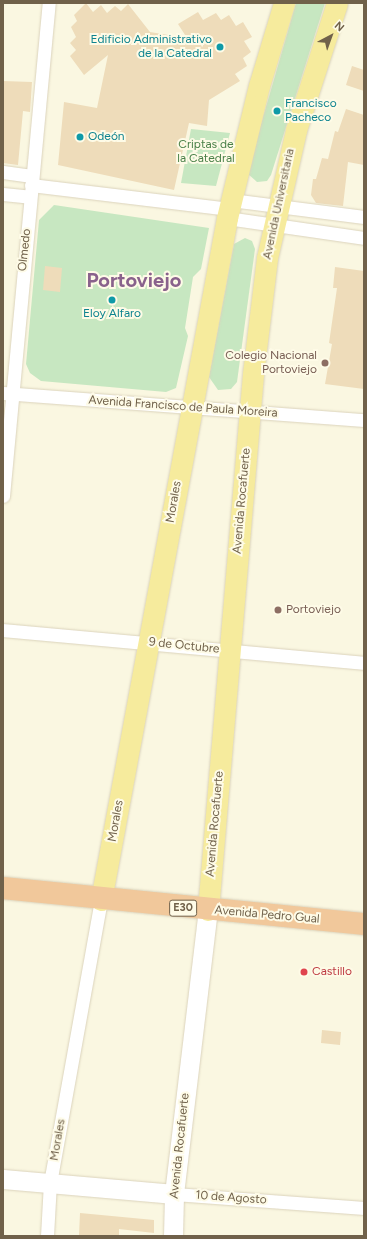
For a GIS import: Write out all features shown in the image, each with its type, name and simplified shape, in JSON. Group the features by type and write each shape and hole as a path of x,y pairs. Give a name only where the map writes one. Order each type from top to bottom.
{"highway":[{"name":"Avenida Pedro Gual","path":"3,888 101,900 364,924"}],"main road":[{"path":"191,407 229,209 259,86 284,3"},
{"name":"Avenida Universitaria","path":"250,412 274,215 337,3"},
{"name":"Morales","path":"101,900 191,407"},
{"name":"Avenida Rocafuerte","path":"208,910 250,412"}],"street":[{"name":"Olmedo","path":"3,496 7,394 31,186 49,3"},
{"path":"3,172 31,186 274,215 364,217"},
{"path":"3,194 31,186"},
{"path":"229,209 274,215 364,238"},
{"name":"Avenida Francisco de Paula Moreira","path":"7,394 364,420"},
{"name":"9 de Octubre","path":"3,630 364,663"},
{"name":"Morales","path":"48,1236 50,1183 101,900"},
{"name":"Avenida Rocafuerte","path":"173,1236 174,1194 208,910"},
{"name":"10 de Agosto","path":"3,1179 174,1194 364,1208"}],"green space":[{"path":"296,3 325,3 271,175 267,181 257,182 248,174 248,169"},
{"name":"Criptas de la Catedral","path":"191,129 230,133 216,186 181,183"},
{"path":"54,205 209,228 201,269 193,277 185,328 188,336 176,388 166,392 41,381 30,373 26,364 39,220"},
{"path":"245,238 252,241 255,249 237,382 231,389 218,390 209,377 234,244"}],"building":[{"path":"86,3 93,12 101,5 107,13 115,6 121,11 128,4 150,32 187,38 178,24 198,12 203,20 216,13 221,20 229,15 236,26 243,22 252,37 244,41 251,52 243,58 247,66 235,74 240,81 209,100 207,126 189,123 174,190 58,165 64,102 97,108 108,55 84,75 70,56 76,50 70,43 76,37 71,27 77,21 74,15"},
{"path":"352,66 364,70 364,91 346,85"},
{"path":"3,81 32,82 30,112 23,111 18,165 3,163"},
{"path":"346,109 364,115 364,165 348,162 343,206 316,203 311,195 313,179 316,179 322,158 328,159 335,131 338,132"},
{"path":"45,266 62,268 60,292 43,290"},
{"path":"335,267 364,271 364,389 325,384 332,344 329,343 337,288 333,288"},
{"path":"322,1030 341,1032 340,1045 321,1043"},
{"path":"80,1213 154,1220 154,1233 119,1229 119,1236 79,1236"}],"place":[{"name":"Edificio Administrativo de la Catedral","path":"220,47"},
{"name":"Francisco Pacheco","path":"277,111"},
{"name":"Odeón","path":"80,137"},
{"name":"Eloy Alfaro","path":"112,300"},
{"name":"Colegio Nacional Portoviejo","path":"325,363"},
{"name":"Portoviejo","path":"278,610"},
{"name":"Castillo","path":"304,972"}],"district":[{"name":"Portoviejo","path":"134,280"}]}
